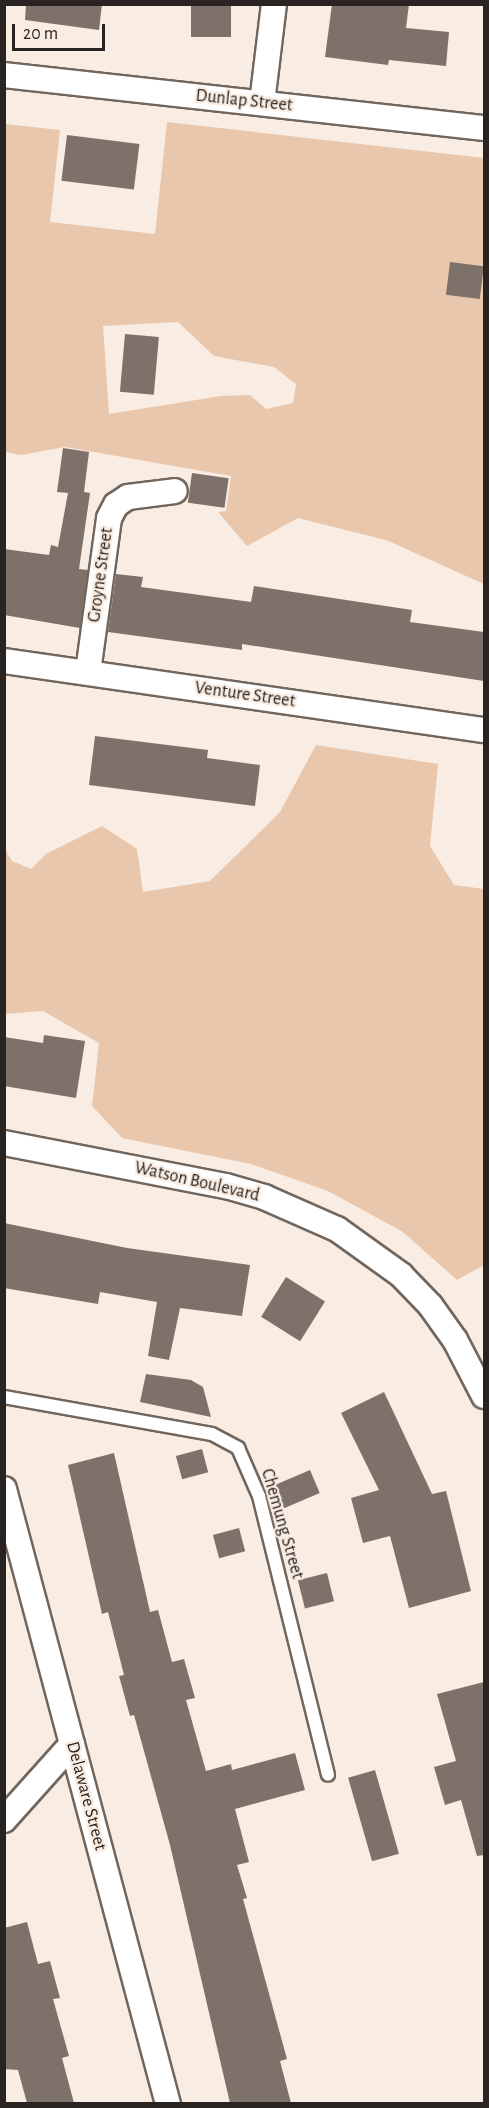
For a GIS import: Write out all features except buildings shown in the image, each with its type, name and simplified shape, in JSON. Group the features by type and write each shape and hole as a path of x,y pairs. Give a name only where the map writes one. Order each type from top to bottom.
{"street":[{"path":"262,103 274,4"},
{"name":"Dunlap Street","path":"4,75 484,128"},
{"name":"Groyne Street","path":"88,672 109,518 116,505 128,497 175,491"},
{"name":"Venture Street","path":"4,661 484,730"},
{"name":"Watson Boulevard","path":"4,1143 226,1186 273,1200 337,1229 401,1275 430,1305 455,1340 484,1396"},
{"name":"Delaware Street","path":"5,1496 168,2103"},
{"path":"4,1820 72,1744"}],"lane":[{"name":"Chemung Street","path":"4,1397 212,1434 238,1448 259,1496 328,1775"}],"shaded area":[{"path":"167,122 484,158 484,584 386,540 298,518 247,546 218,512 226,511 231,476 65,447 21,455 5,452 5,124 60,130 50,222 155,234","holes":["178,322 214,356 274,367 296,384 293,403 266,409 250,395 221,396 109,414 103,326"]},
{"path":"316,745 438,764 430,846 454,885 484,889 484,1265 457,1280 403,1232 328,1191 251,1164 122,1138 92,1106 99,1043 43,1011 5,1014 5,849 12,861 31,869 46,854 102,826 137,849 143,892 210,881 280,812"}]}
